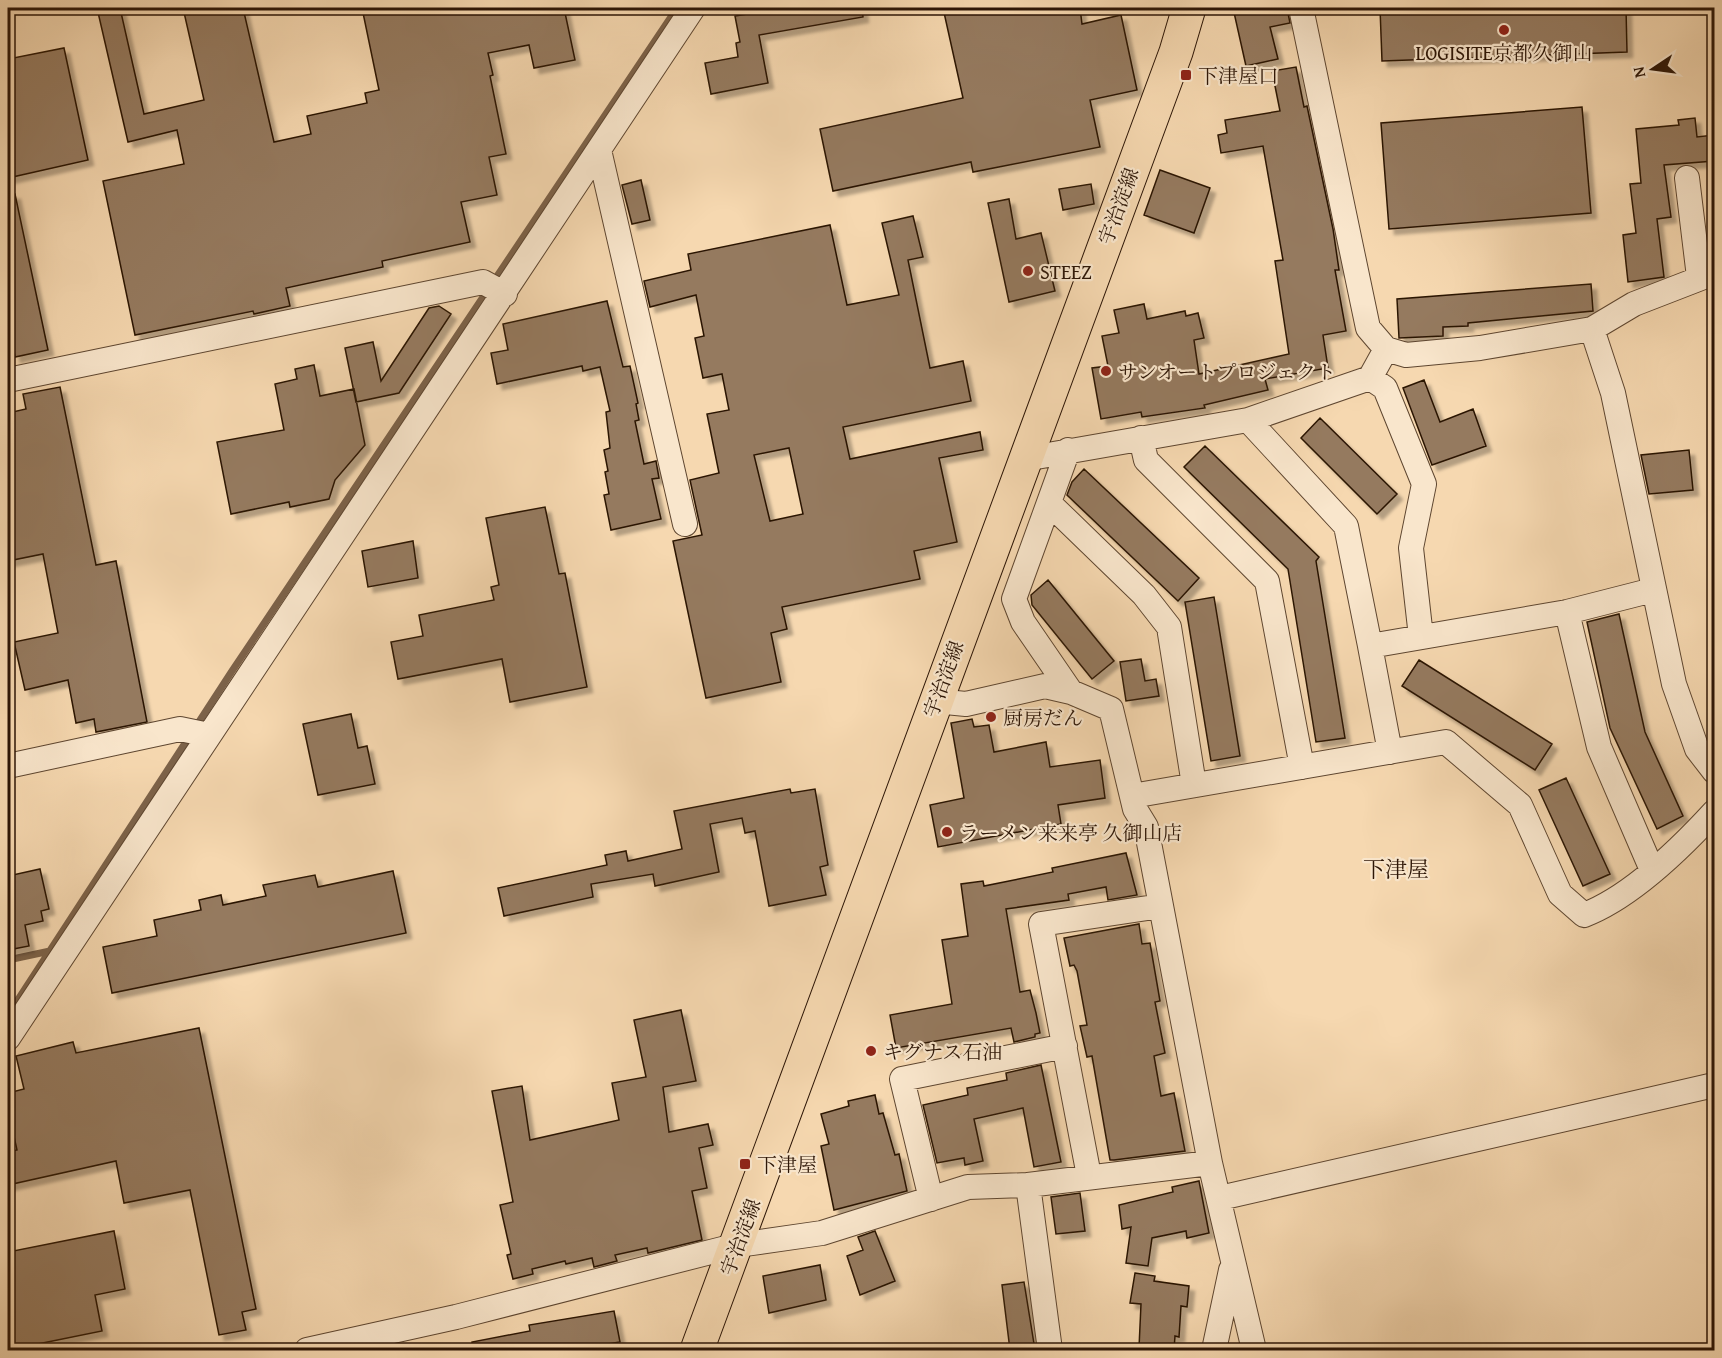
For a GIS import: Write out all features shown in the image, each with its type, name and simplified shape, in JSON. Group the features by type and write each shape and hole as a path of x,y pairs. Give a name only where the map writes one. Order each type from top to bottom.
{"main road":[{"name":"宇治淀線","path":"698,1350 1024,459 1176,52 1189,8"}],"street":[{"path":"8,1038 505,294 693,8"},
{"path":"1301,8 1368,328 1386,349 1406,355 1480,348 1592,329 1634,304 1707,275 1687,178"},
{"path":"599,150 685,524"},
{"path":"8,380 483,282 505,294"},
{"path":"1592,329 1613,393 1674,684 1697,749 1714,771"},
{"path":"1024,459 1248,420 1370,378 1386,349"},
{"path":"1370,378 1385,388 1424,484 1411,548 1421,637"},
{"path":"1248,420 1346,526 1390,752"},
{"path":"1142,438 1146,460 1267,581 1302,767"},
{"path":"1068,450 1014,599 1023,622 1071,692"},
{"path":"1049,503 1144,595 1169,627 1194,785"},
{"path":"1370,646 1567,612 1653,590"},
{"path":"1567,612 1599,747 1652,870"},
{"path":"935,701 966,704 1045,686 1071,692 1111,709 1131,796 1135,809 1146,827 1210,1163 1254,1350"},
{"path":"8,766 180,729 209,735"},
{"path":"1131,796 1446,742 1520,805 1560,894 1584,915 1607,906 1690,838 1714,812"},
{"path":"1089,1176 1041,924 1161,906"},
{"path":"931,1199 903,1079 1065,1046"},
{"path":"1220,1198 1714,1085"},
{"path":"307,1350 456,1317 738,1245 822,1233 968,1187 1028,1185 1210,1163"},
{"path":"1028,1185 1050,1350"},
{"path":"1214,1350 1233,1261"}],"building":[{"path":"97,8 120,8 144,114 204,100 183,8 243,8 274,142 311,134 307,116 367,103 365,93 379,90 362,8 564,8 575,60 534,68 529,45 488,53 493,75 490,76 506,154 489,157 497,195 461,202 470,242 382,261 383,267 286,288 290,306 254,314 253,311 135,335 103,181 184,164 177,130 128,142"},
{"path":"786,8 862,8 863,17 759,35 768,83 711,94 705,63 738,57 736,43 740,42 735,16"},
{"path":"943,8 1080,8 1082,24 1121,15 1137,90 1090,100 1100,147 973,172 971,162 833,191 820,129 963,98"},
{"path":"1233,8 1287,8 1290,23 1270,27 1278,59 1246,66"},
{"name":"LOGISITE京都久御山","path":"1380,8 1626,8 1627,52 1382,61"},
{"path":"64,48 88,160 8,178 8,59"},
{"path":"1296,67 1304,107 1307,106 1333,229 1339,270 1335,270 1346,331 1323,335 1328,368 1265,379 1268,390 1204,405 1205,408 1142,417 1141,412 1101,419 1092,368 1108,366 1102,336 1119,333 1114,310 1144,304 1147,319 1185,311 1186,316 1198,313 1204,338 1194,340 1199,374 1289,354 1275,261 1283,260 1263,146 1221,153 1218,135 1227,133 1225,120 1280,111 1272,71"},
{"path":"1582,107 1591,213 1389,229 1381,123"},
{"path":"1695,118 1697,137 1714,135 1714,161 1664,165 1671,217 1657,219 1664,277 1628,282 1623,235 1636,233 1630,184 1641,183 1636,129 1679,125 1678,120"},
{"path":"1160,170 1210,188 1194,233 1144,215"},
{"path":"641,180 650,220 632,224 622,185"},
{"path":"1091,184 1094,204 1063,210 1059,189"},
{"path":"8,194 15,194 48,350 15,357 8,320"},
{"path":"1009,199 1016,239 1041,233 1055,291 1009,302 988,203"},
{"path":"913,216 923,257 908,260 930,368 963,361 971,401 843,427 850,459 980,432 983,450 939,458 957,542 914,551 920,579 782,607 787,629 771,633 781,682 706,698 673,541 702,535 690,480 719,473 707,414 729,410 722,374 703,378 695,338 704,336 696,295 650,307 644,281 691,270 688,254 830,225 847,305 899,295 882,223","holes":["789,448 803,514 770,521 754,455"]},
{"path":"1591,284 1593,311 1468,323 1468,326 1443,327 1443,336 1399,338 1397,299"},
{"path":"607,301 623,367 630,366 638,403 636,404 639,420 635,421 644,464 656,461 659,478 652,479 661,519 611,530 604,495 609,494 604,450 610,448 606,412 610,411 600,367 583,371 582,366 497,384 491,353 508,350 503,324"},
{"path":"439,306 451,314 399,393 356,402 345,348 373,342 381,381 429,308"},
{"path":"314,365 320,396 354,389 365,445 335,480 329,499 290,507 289,502 231,514 217,442 284,430 275,384 297,379 295,369"},
{"path":"1424,380 1440,422 1473,409 1486,446 1432,465 1403,388"},
{"path":"60,387 96,565 116,561 147,722 96,732 94,719 76,723 68,680 25,690 14,642 58,633 43,554 8,561 8,413 26,409 23,394"},
{"path":"1320,418 1397,494 1377,514 1301,438"},
{"path":"1205,446 1319,557 1316,561 1345,738 1316,742 1288,569 1184,467"},
{"path":"1689,450 1693,490 1649,494 1641,455"},
{"path":"1084,469 1199,578 1178,601 1067,495 1072,482"},
{"path":"545,507 559,574 565,573 587,687 510,702 502,659 398,679 391,642 423,636 419,615 494,600 491,587 499,585 486,518"},
{"path":"413,541 418,578 368,587 362,551"},
{"path":"1048,580 1114,661 1092,679 1032,605 1031,595"},
{"path":"1214,597 1240,756 1211,761 1185,602"},
{"path":"1619,614 1645,732 1683,816 1657,829 1610,728 1587,622"},
{"path":"1141,659 1145,681 1156,679 1159,696 1126,701 1120,662"},
{"path":"1419,660 1552,744 1535,770 1402,686"},
{"path":"351,714 358,748 367,746 375,784 318,795 303,724"},
{"path":"972,719 974,727 989,725 994,752 1046,742 1050,767 1100,760 1105,798 1058,805 1061,824 938,847 930,805 964,798 951,723"},
{"path":"1566,778 1610,874 1583,886 1539,790"},
{"path":"790,789 791,793 815,789 828,865 820,867 826,895 769,906 755,831 745,833 742,818 710,824 719,872 655,886 653,874 591,884 593,897 504,916 498,888 607,865 605,855 626,851 628,861 682,849 674,811"},
{"path":"1126,853 1137,895 1108,900 1106,887 1068,894 1069,900 1006,909 1020,992 1030,990 1040,1033 1035,1034 1035,1037 1014,1042 1011,1028 896,1048 890,1015 952,1004 942,940 968,936 961,884 983,881 984,886 1053,872 1052,868"},
{"path":"40,869 49,909 41,911 43,921 25,925 29,946 8,950 8,876"},
{"path":"393,871 406,933 112,993 103,947 157,936 154,920 201,910 199,900 221,895 223,905 266,896 263,885 315,875 318,887"},
{"path":"1139,924 1142,944 1150,943 1160,1001 1155,1002 1165,1053 1154,1056 1161,1096 1174,1093 1185,1151 1110,1160 1092,1056 1087,1057 1080,1026 1087,1025 1077,971 1074,965 1070,966 1064,938"},
{"path":"681,1010 696,1081 663,1087 669,1132 708,1124 713,1145 699,1148 707,1188 692,1191 702,1240 648,1253 647,1248 615,1255 617,1261 594,1267 592,1258 566,1264 565,1261 532,1269 533,1274 513,1279 507,1255 511,1254 500,1205 513,1202 492,1091 522,1086 530,1140 619,1120 612,1083 646,1077 634,1020"},
{"path":"199,1028 256,1309 242,1312 246,1330 219,1335 190,1190 124,1203 116,1161 8,1185 8,1152 17,1150 8,1110 8,1093 24,1089 16,1056 73,1042 76,1053"},
{"path":"1041,1065 1061,1162 1034,1167 1023,1108 974,1119 983,1161 965,1165 964,1158 937,1163 923,1105 968,1095 967,1088 1007,1080 1006,1073"},
{"path":"875,1095 879,1114 883,1113 895,1155 899,1154 907,1191 834,1210 821,1146 829,1144 821,1114 849,1106 848,1101"},
{"path":"1199,1181 1209,1233 1187,1238 1186,1231 1152,1238 1148,1266 1126,1263 1131,1227 1122,1229 1119,1205 1173,1192 1172,1187"},
{"path":"1080,1193 1085,1231 1056,1234 1051,1197"},
{"path":"114,1231 125,1289 95,1295 102,1331 8,1350 8,1252"},
{"path":"875,1231 895,1281 860,1295 847,1256 863,1250 858,1237"},
{"path":"820,1265 826,1300 769,1313 763,1276"},
{"path":"1135,1273 1155,1276 1154,1281 1189,1286 1187,1307 1181,1306 1179,1337 1175,1336 1174,1350 1139,1348 1141,1304 1130,1303"},
{"path":"1024,1282 1035,1350 1010,1350 1002,1285"},
{"path":"614,1311 620,1342 570,1350 473,1350 472,1342 530,1331 529,1325"}],"waterway":[{"path":"8,1015 232,671 677,8"},
{"path":"8,960 50,951"}],"place":[{"name":"LOGISITE京都久御山","path":"1504,30"},
{"name":"下津屋口","path":"1186,75"},
{"name":"STEEZ","path":"1028,271"},
{"name":"サンオートプロジェクト","path":"1106,371"},
{"name":"厨房だん","path":"991,717"},
{"name":"ラーメン来来亭 久御山店","path":"947,832"},
{"name":"キグナス石油","path":"871,1051"},
{"name":"下津屋","path":"745,1164"}],"district":[{"name":"下津屋","path":"1396,869"}]}
